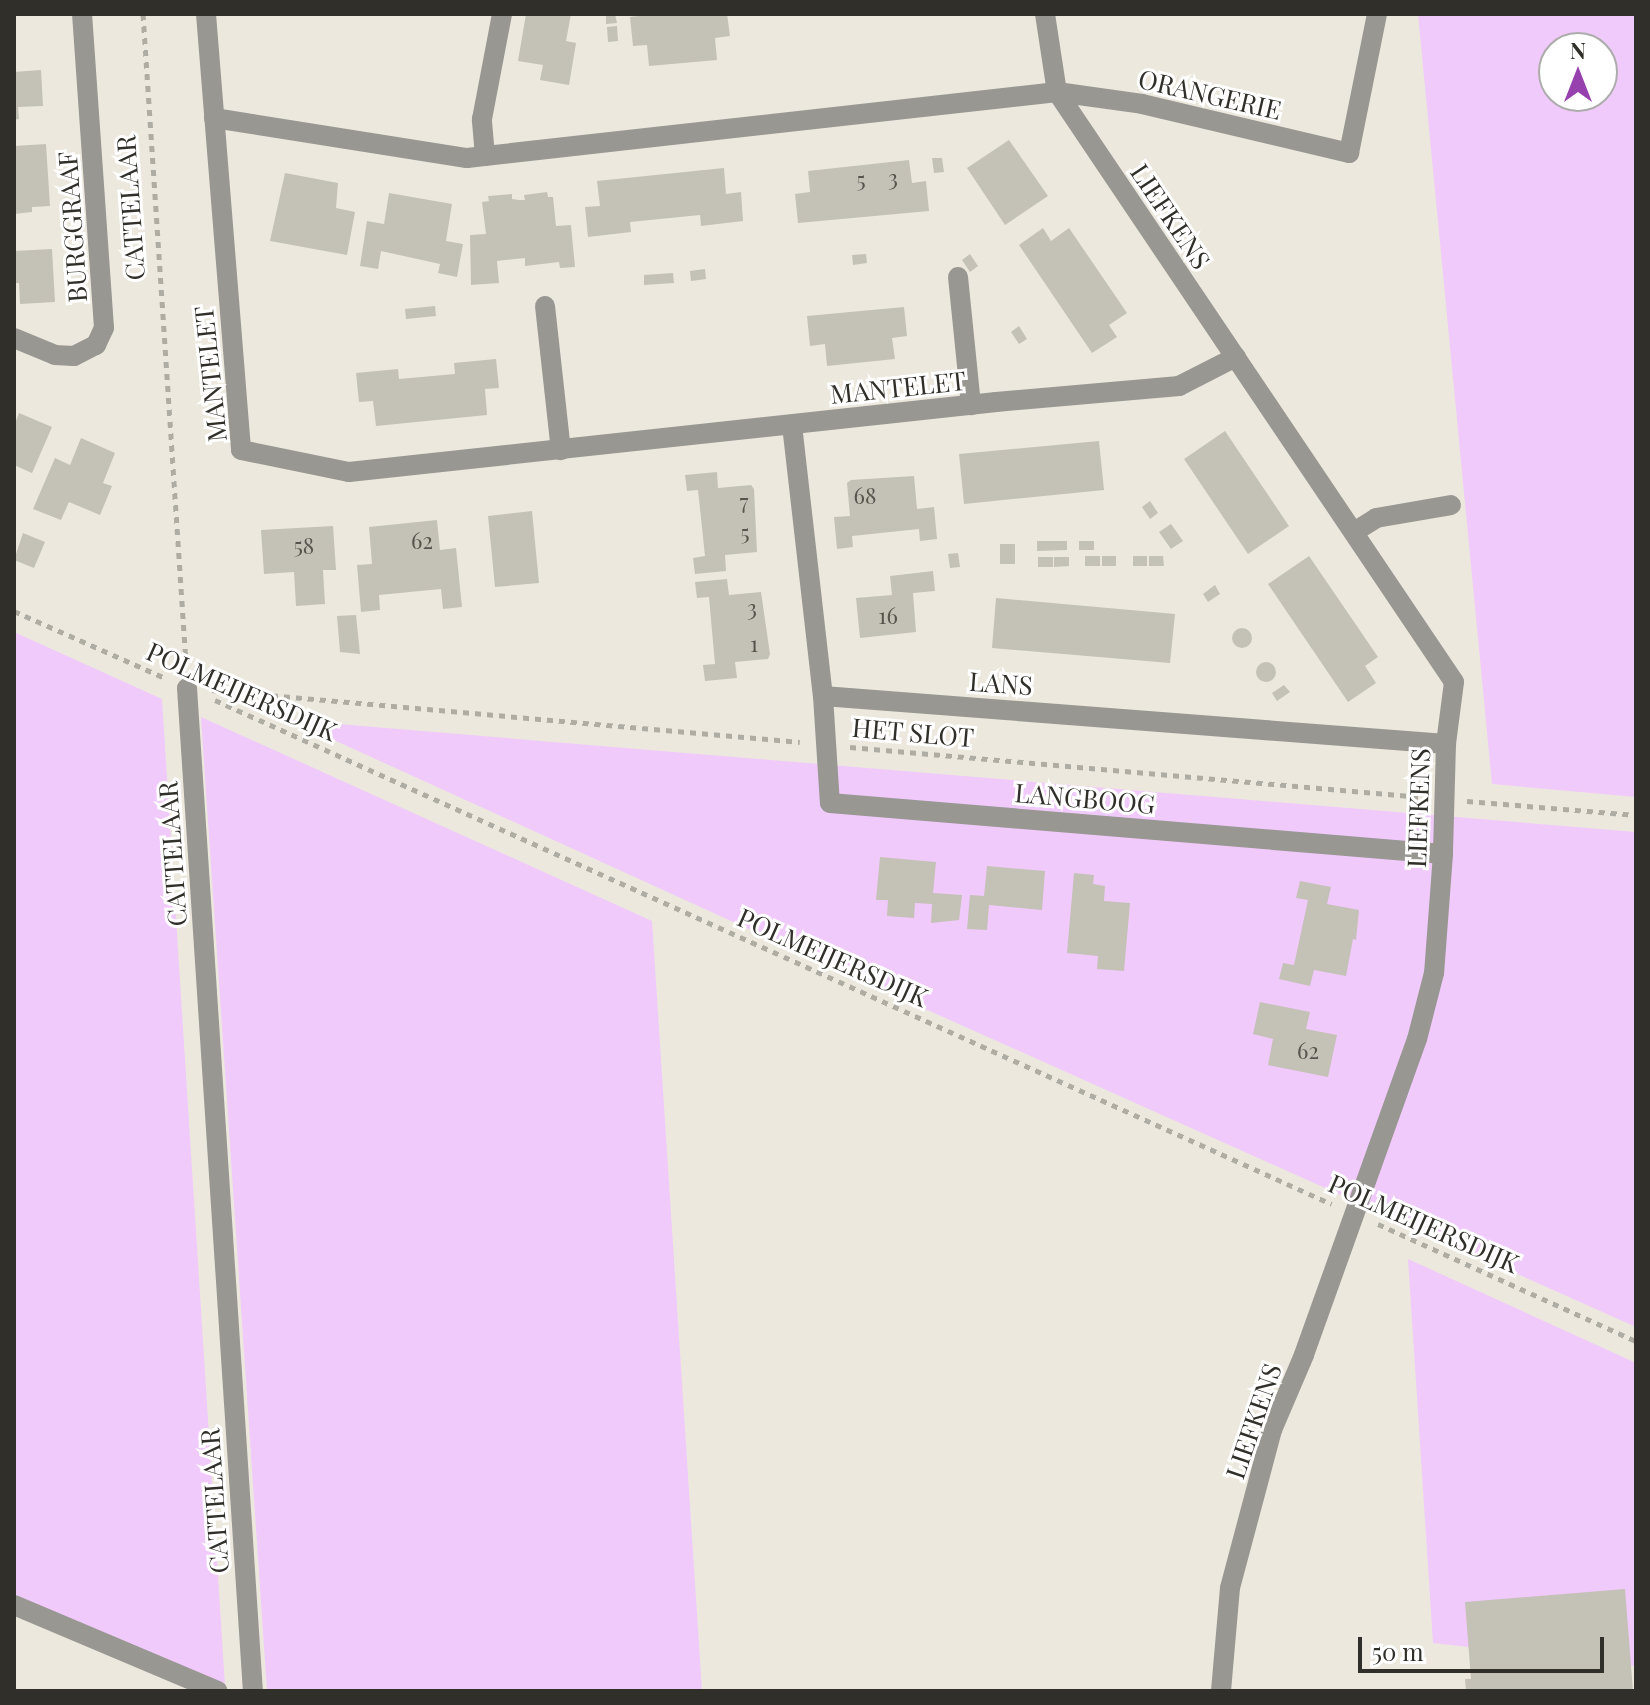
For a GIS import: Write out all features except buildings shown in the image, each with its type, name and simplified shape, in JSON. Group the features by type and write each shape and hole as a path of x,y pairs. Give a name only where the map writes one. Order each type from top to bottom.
{"street":[{"name":"BURGGRAAF","path":"14,338 55,355 74,356 96,345 104,328 82,14"},
{"name":"MANTELET","path":"206,14 241,450 349,472 971,405 1179,386 1236,357"},
{"path":"485,156 482,119 502,14"},
{"name":"LIEFKENS","path":"1045,14 1057,92 1454,682 1446,744 1443,854 1434,973 1417,1039 1304,1355 1272,1430 1230,1588 1221,1691"},
{"name":"ORANGERIE","path":"1057,92 1142,104 1349,153 1377,14"},
{"path":"214,118 467,158 1057,92"},
{"path":"958,277 971,405"},
{"path":"545,306 561,450"},
{"path":"792,425 823,696"},
{"path":"1354,532 1376,518 1451,505"},
{"name":"CATTELAAR","path":"187,688 253,1691"},
{"name":"LANS","path":"823,696 1446,744"},
{"name":"LANGBOOG","path":"823,696 830,803 1443,854"},
{"path":"14,1605 218,1691"}],"path":[{"name":"CATTELAAR","path":"143,14 187,688"},
{"name":"POLMEIJERSDIJK","path":"14,611 1636,1341"},
{"name":"HET SLOT","path":"187,688 1636,815"}],"shaded area":[{"path":"1418,14 1636,14 1636,797 1492,784"},
{"path":"14,632 162,699 225,1686 14,1596"},
{"path":"201,717 652,921 702,1691 267,1691"},
{"path":"290,720 1636,832 1636,1327 856,978"},
{"path":"1408,1259 1636,1363 1636,1666 1433,1643"}]}
